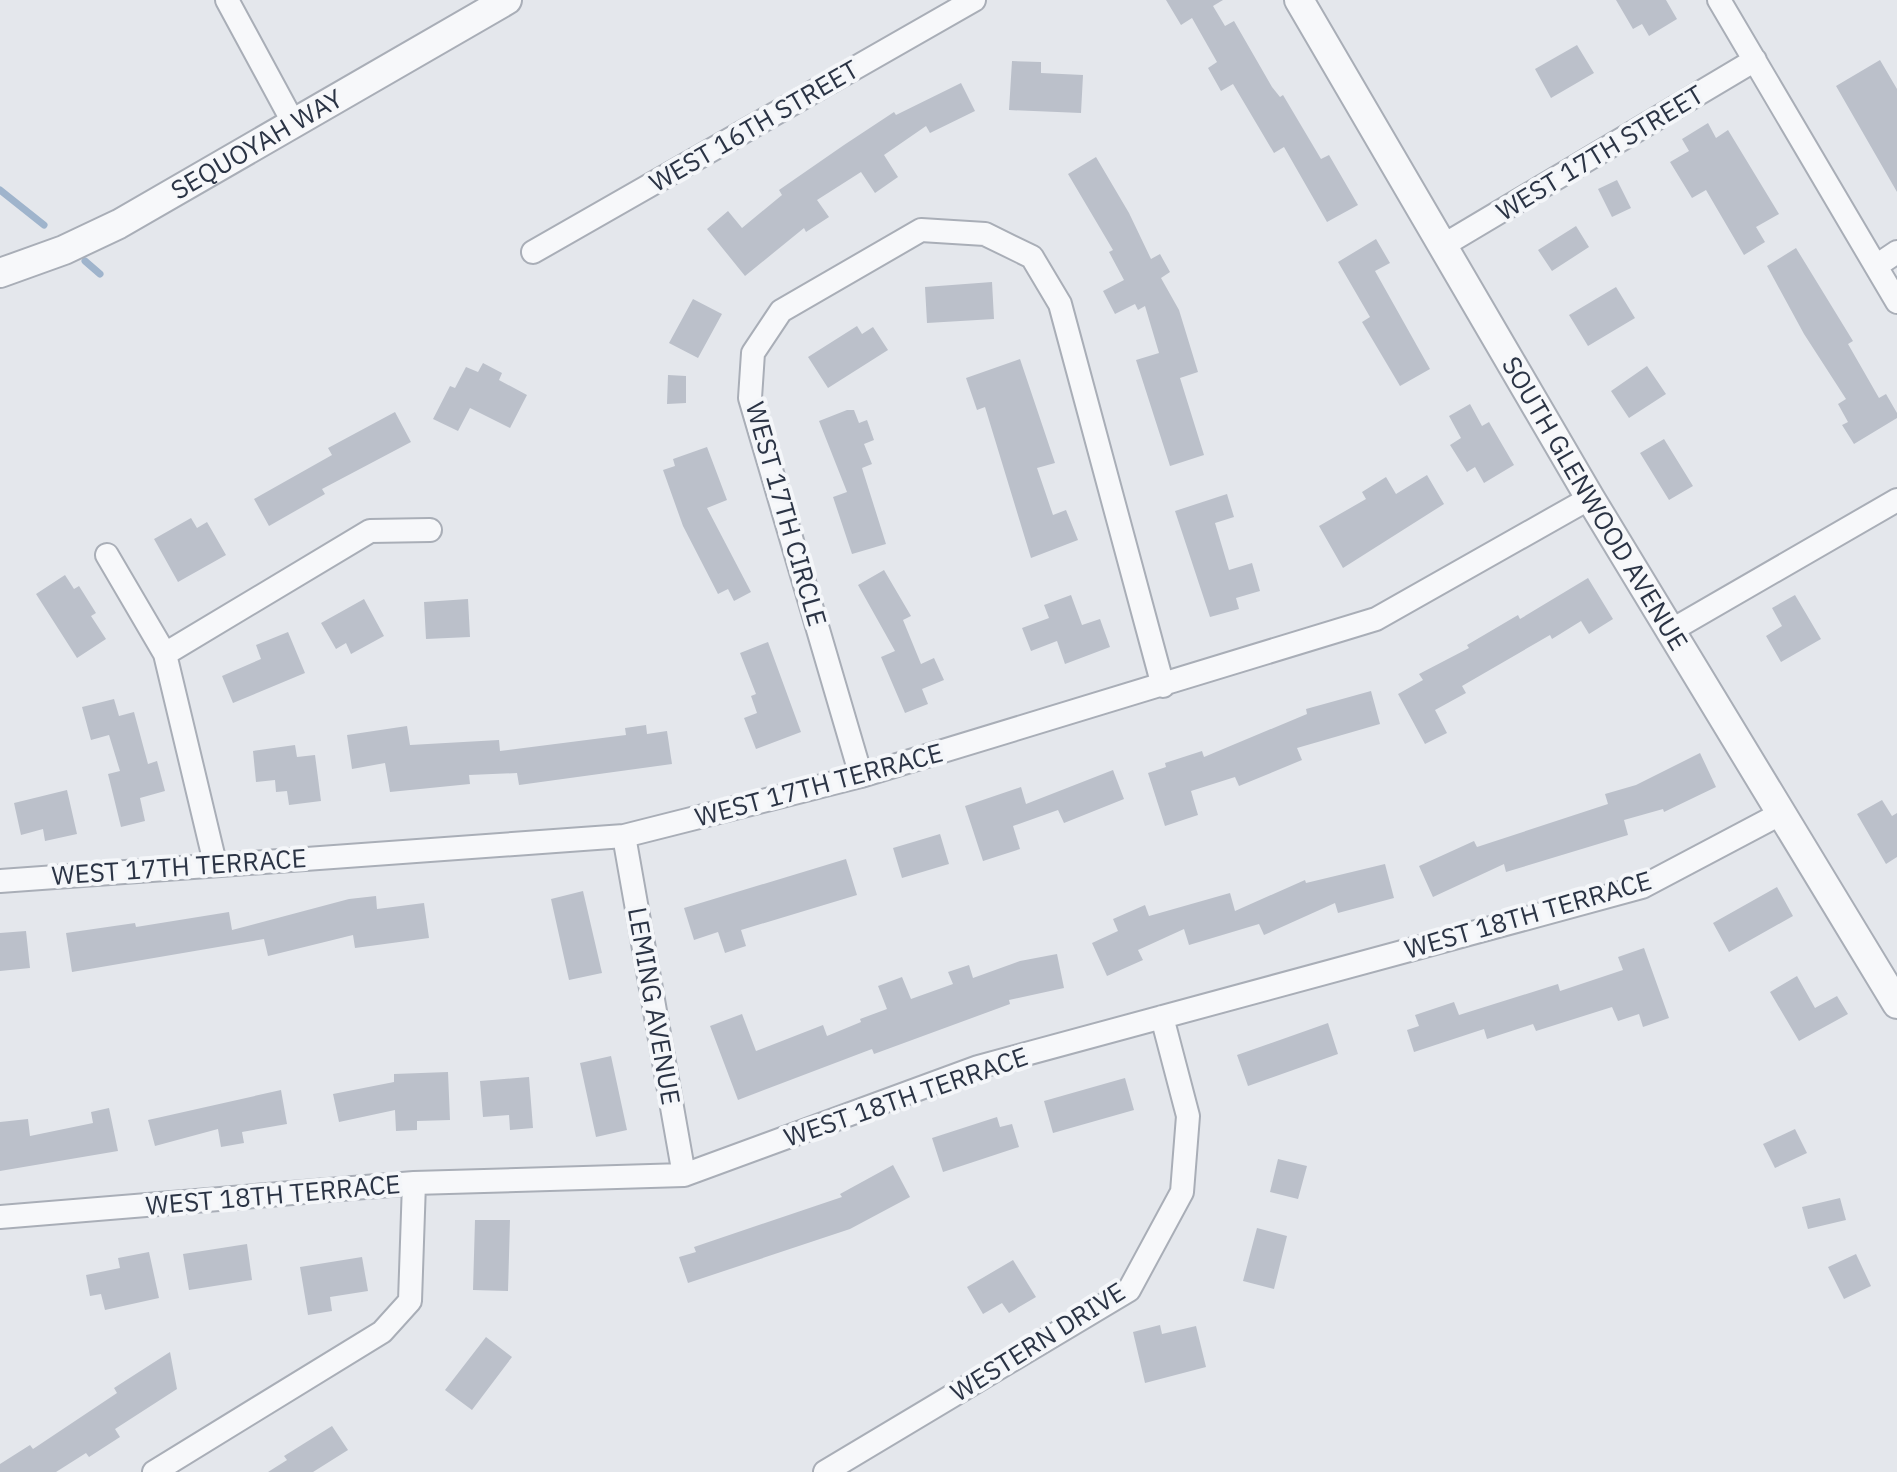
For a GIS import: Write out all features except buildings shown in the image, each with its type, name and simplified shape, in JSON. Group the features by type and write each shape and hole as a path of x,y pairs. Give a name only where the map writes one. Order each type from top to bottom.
{"street":[{"path":"227,0 293,122"},
{"name":"SEQUOYAH WAY","path":"0,273 64,250 119,224 507,0"},
{"name":"WEST 16TH STREET","path":"533,252 974,0"},
{"name":"SOUTH GLENWOOD AVENUE","path":"1299,0 1590,498 1897,1004"},
{"path":"1719,0 1897,302"},
{"name":"WEST 17TH STREET","path":"1444,245 1755,60"},
{"name":"WEST 17TH CIRCLE","path":"861,776 750,398 753,353 781,311 921,230 985,234 1032,257 1060,304 1163,686"},
{"path":"1876,266 1897,252"},
{"name":"WEST 17TH TERRACE","path":"0,881 215,863 624,836 861,776 1376,619 1590,498"},
{"path":"1672,630 1897,500"},
{"path":"165,654 370,531 430,530"},
{"path":"107,555 165,654 215,863"},
{"name":"WEST 18TH TERRACE","path":"0,1217 414,1183 684,1175 978,1067 1642,887 1780,814"},
{"name":"LEMING AVENUE","path":"624,836 684,1175"},
{"name":"WESTERN DRIVE","path":"825,1472 1129,1290 1182,1192 1188,1116 1162,1017"},
{"path":"154,1472 382,1332 410,1301 414,1183"}],"waterway":[{"path":"0,190 44,225"},
{"path":"85,261 100,274"}]}
